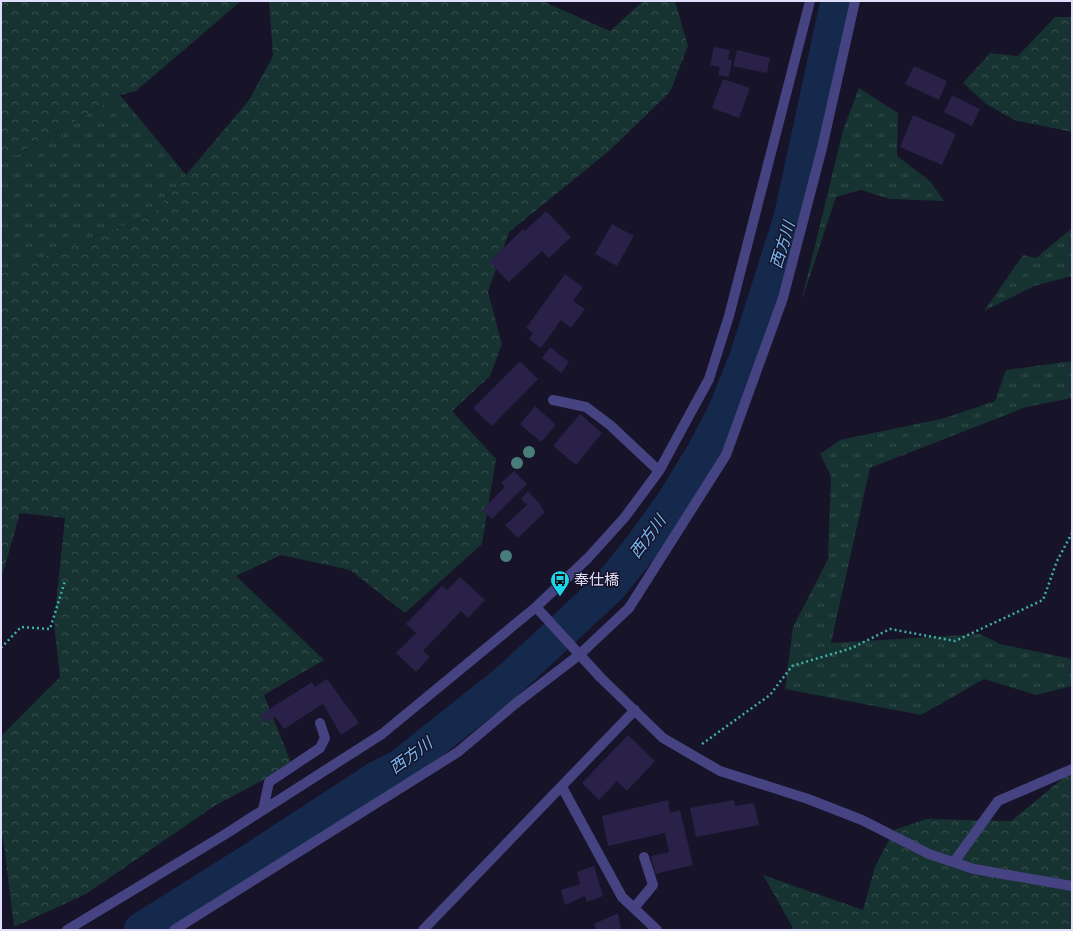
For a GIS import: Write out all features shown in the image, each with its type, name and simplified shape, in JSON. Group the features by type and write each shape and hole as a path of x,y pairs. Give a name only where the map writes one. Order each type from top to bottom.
{"street":[{"path":"67,930 263,810 382,734 536,607 588,558 625,516 659,471 709,379 729,316 810,1"},
{"path":"174,930 458,752 629,608 726,455 783,298 822,148 856,1"},
{"path":"553,400 586,407 610,425 659,471"},
{"path":"536,607 577,653 663,738 720,771 808,799 862,820 929,854 974,869 1072,886"},
{"path":"423,930 635,710"},
{"path":"263,810 269,782 320,748 325,738 320,723"},
{"path":"954,862 998,801 1072,769"},
{"path":"562,786 622,897 657,930"},
{"path":"634,908 653,885 644,857"}],"path":[{"path":"691,753 770,695 792,666 852,648 890,629 955,641 1043,600 1057,561 1072,533"},
{"path":"1,648 21,627 50,629 65,581"}],"green space":[{"path":"1,1 241,1 136,91 120,95 1,164"},
{"path":"269,1 542,1 610,31 643,1 675,1 688,46 670,92 609,151 509,232 488,292 502,344 490,376 452,411 496,459 482,544 405,613 350,570 281,555 236,576 324,660 264,695 292,765 216,805 86,894 14,927 4,845 1,833 1,736 60,677 54,623 65,518 20,513 1,580 1,274 153,214 249,100 273,56"},
{"path":"1055,17 1072,17 1072,132 1014,120 986,104 963,83 990,53 1018,56"},
{"path":"859,88 898,113 897,156 930,181 944,201 890,199 861,190 836,197 801,303 843,130"},
{"path":"120,95 186,175 153,214 1,274 1,164"},
{"path":"1072,228 1072,276 1034,286 984,311 1023,255 1036,258"},
{"path":"1072,361 1072,398 1026,407 870,468 831,643 980,634 1000,644 1072,659 1072,686 1036,695 984,679 921,715 785,689 793,627 828,559 831,476 820,454 840,440 945,418 995,401 1006,370"},
{"path":"1072,771 1072,930 790,930 793,928 763,875 863,910 875,867 894,830 926,819 1011,821"}],"building":[{"path":"714,47 730,50 728,59 732,60 729,77 718,75 720,67 710,65"},
{"path":"737,50 770,58 767,73 733,66"},
{"path":"914,66 947,81 939,100 905,84"},
{"path":"723,79 750,88 739,118 712,108"},
{"path":"952,95 980,109 972,126 944,112"},
{"path":"913,115 956,134 942,165 900,147"},
{"path":"546,211 571,237 549,258 542,251 509,282 489,262 523,229 525,231"},
{"path":"612,224 634,236 617,266 595,254"},
{"path":"565,274 583,287 573,301 585,309 571,328 561,320 541,348 529,339 533,333 526,328"},
{"path":"550,347 569,362 561,373 542,358"},
{"path":"520,361 538,379 492,426 473,408"},
{"path":"535,406 556,425 541,442 520,424"},
{"path":"580,414 602,433 576,465 553,446"},
{"path":"514,471 527,484 492,519 482,510 505,487 501,483"},
{"path":"528,491 541,505 540,506 545,512 518,538 505,525 527,505 521,499"},
{"path":"460,577 485,600 468,618 461,611 423,651 430,657 416,672 396,653 416,633 406,624 442,586 447,590"},
{"path":"327,679 359,723 341,735 323,704 284,729 275,717 265,723 260,715 312,682 315,687"},
{"path":"628,735 655,761 627,791 617,781 599,800 582,783"},
{"path":"668,800 670,813 680,810 693,865 655,874 651,856 669,852 665,833 608,846 602,816"},
{"path":"734,800 735,806 754,803 759,825 696,837 690,808"},
{"path":"594,866 603,896 587,902 585,896 565,905 561,890 580,884 577,872"},
{"path":"618,913 621,930 596,930 594,924"}],"waterway":[{"name":"西方川","path":"141,930 378,778 400,767 507,682 609,587 642,546 673,503 704,452 724,414 746,360 791,218 838,1"}],"place":[{"name":"奉仕橋","path":"560,597"}]}
